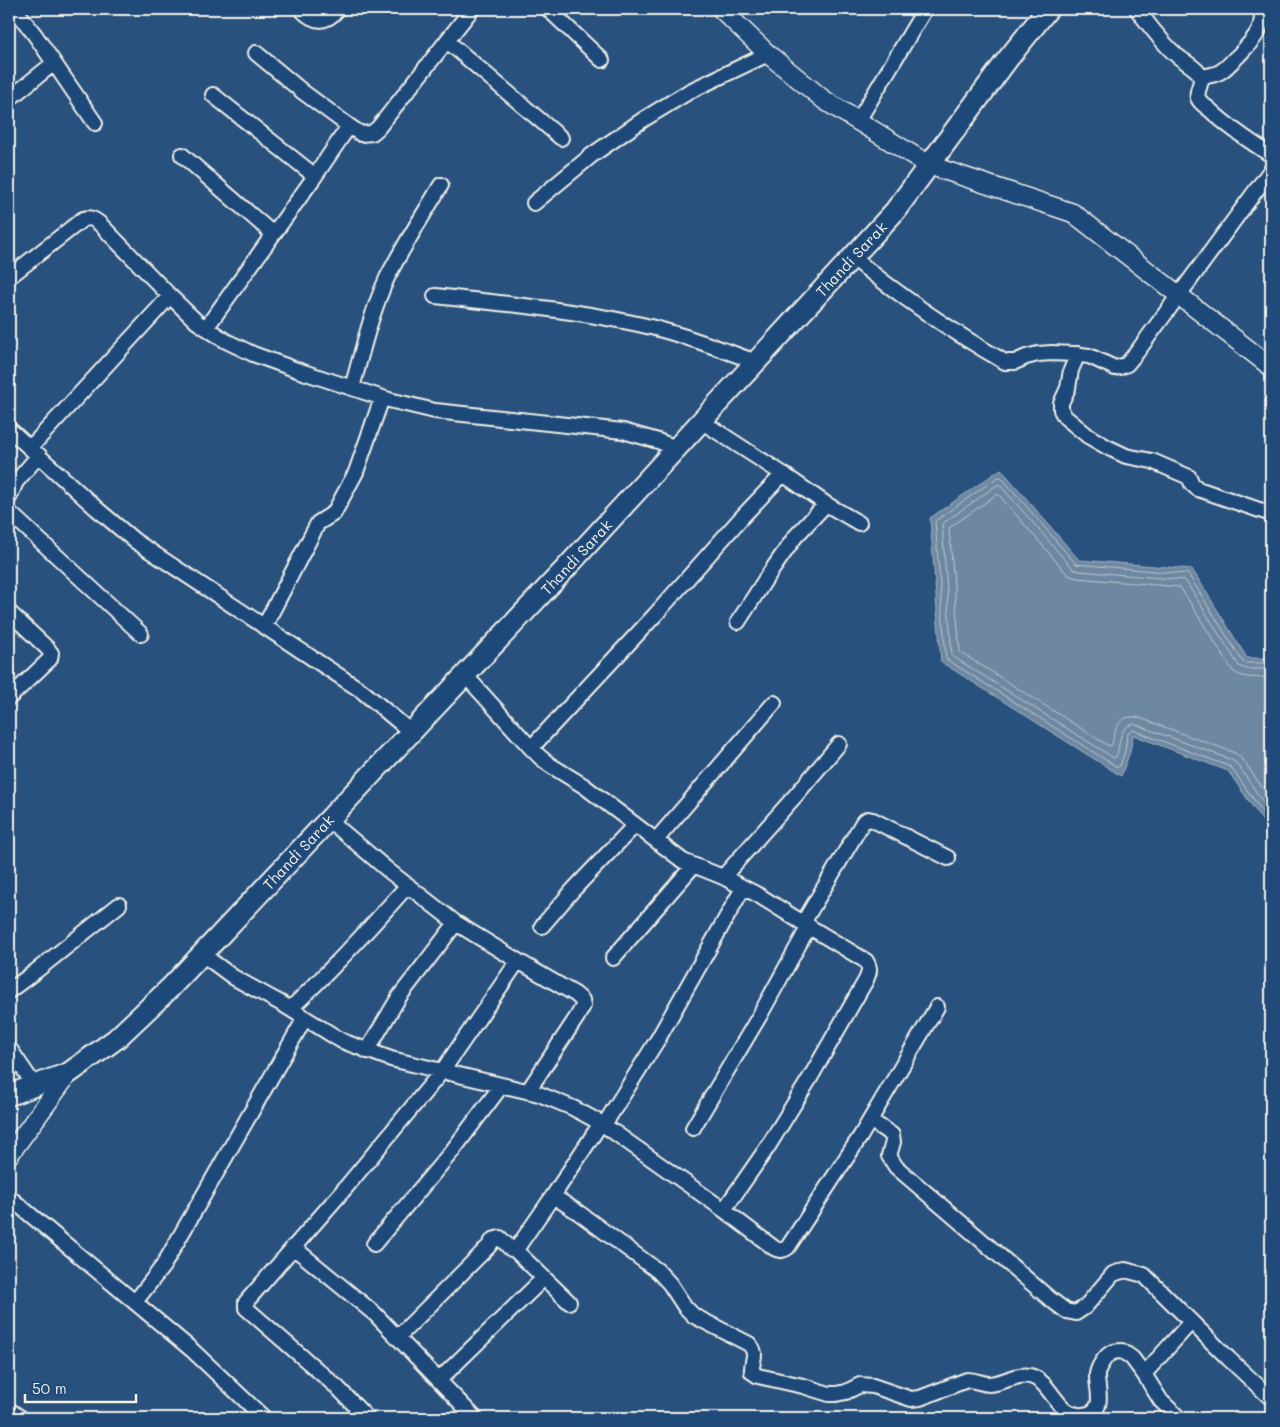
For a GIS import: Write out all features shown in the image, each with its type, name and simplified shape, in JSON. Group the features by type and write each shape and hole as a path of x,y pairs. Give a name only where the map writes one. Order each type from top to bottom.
{"main road":[{"name":"Thandi Sarak","path":"9,1095 69,1073 116,1039 171,987 465,675 895,211 1048,9"}],"street":[{"path":"16,9 95,123"},
{"path":"301,9 316,20 325,19 333,15 338,9"},
{"path":"256,53 303,92 349,126 362,134 372,133 378,128 472,9"},
{"path":"548,9 602,60"},
{"path":"722,9 768,54 824,100 929,165 1073,213 1271,367"},
{"path":"858,121 925,9"},
{"path":"1136,9 1164,43 1198,72 1201,77 1198,96 1200,101 1219,119 1271,155"},
{"path":"1201,77 1211,76 1219,72 1252,41 1261,26 1262,13 1260,9"},
{"path":"447,41 561,138"},
{"path":"534,203 592,155 644,119 690,92 768,54"},
{"path":"9,98 54,63"},
{"path":"213,95 315,176"},
{"path":"206,328 349,126"},
{"path":"182,155 273,234"},
{"path":"852,257 884,283 925,312 1005,362 1015,362 1026,357 1052,352 1089,356 1115,368 1120,367 1127,364 1180,296 1271,170"},
{"path":"352,388 374,314 387,280 405,245 441,185"},
{"path":"9,277 83,219 95,219 197,322 226,341 254,354 382,398 443,412 623,431 676,448"},
{"path":"9,498 34,451 170,296"},
{"path":"435,296 563,311 630,322 703,342 756,362"},
{"path":"1078,354 1071,370 1068,388 1061,403 1061,410 1072,424 1088,436 1126,456 1152,461 1189,476 1192,484 1198,489 1271,514"},
{"path":"264,627 318,523 334,513 356,472 382,398"},
{"path":"701,421 826,504 859,522"},
{"path":"9,428 97,509 135,541 362,691 411,732"},
{"path":"531,748 783,474"},
{"path":"738,622 795,537 826,504"},
{"path":"9,512 141,634"},
{"path":"9,612 51,653 50,659 9,698"},
{"path":"465,675 540,757 584,786 682,861 723,877 743,888 866,961 870,967 866,980 806,1085 767,1148 724,1210"},
{"path":"656,840 774,703"},
{"path":"723,877 839,744"},
{"path":"692,1128 760,1015 806,924 863,822 868,819 873,820 948,858"},
{"path":"328,820 456,923 582,1000 583,1006 577,1017 528,1091"},
{"path":"542,926 573,890 635,825"},
{"path":"613,958 693,866"},
{"path":"290,1009 408,885"},
{"path":"514,1249 517,1248 553,1196 658,1039 743,888"},
{"path":"9,991 119,905"},
{"path":"367,1051 399,998 456,923"},
{"path":"202,954 233,977 290,1009 342,1042 392,1059 539,1094 573,1108 602,1124 779,1250 784,1250 788,1247 803,1226 870,1120 937,1007"},
{"path":"368,1418 338,1388 246,1308 246,1302 353,1180 443,1070 518,961"},
{"path":"135,1302 163,1266 305,1018"},
{"path":"9,1048 35,1086"},
{"path":"9,1155 69,1073"},
{"path":"374,1244 453,1150 502,1085"},
{"path":"870,1120 892,1135 893,1142 889,1156 896,1167 1066,1311 1076,1313 1085,1307 1113,1274 1126,1270 1144,1276 1229,1360 1271,1398"},
{"path":"553,1196 658,1271 694,1316 749,1344 754,1350 755,1355 752,1372 758,1376 829,1394 846,1392 860,1385 873,1386 911,1399 920,1398 967,1380 989,1384 1020,1375 1030,1376 1039,1380 1062,1406 1072,1414 1084,1415 1095,1410 1099,1402 1097,1373 1103,1360 1114,1351 1122,1351 1132,1358 1161,1401 1179,1418"},
{"path":"9,1197 192,1350 264,1418"},
{"path":"397,1338 493,1240 500,1238 569,1302"},
{"path":"293,1247 375,1314 474,1418"},
{"path":"439,1380 544,1278"},
{"path":"1144,1374 1191,1322"},
{"path":"9,1410 21,1418"}],"water":[{"path":"1001,469 1079,560 1192,569 1247,658 1271,658 1271,833 1228,771 1133,735 1130,752 1121,776 941,662 930,518"}]}
